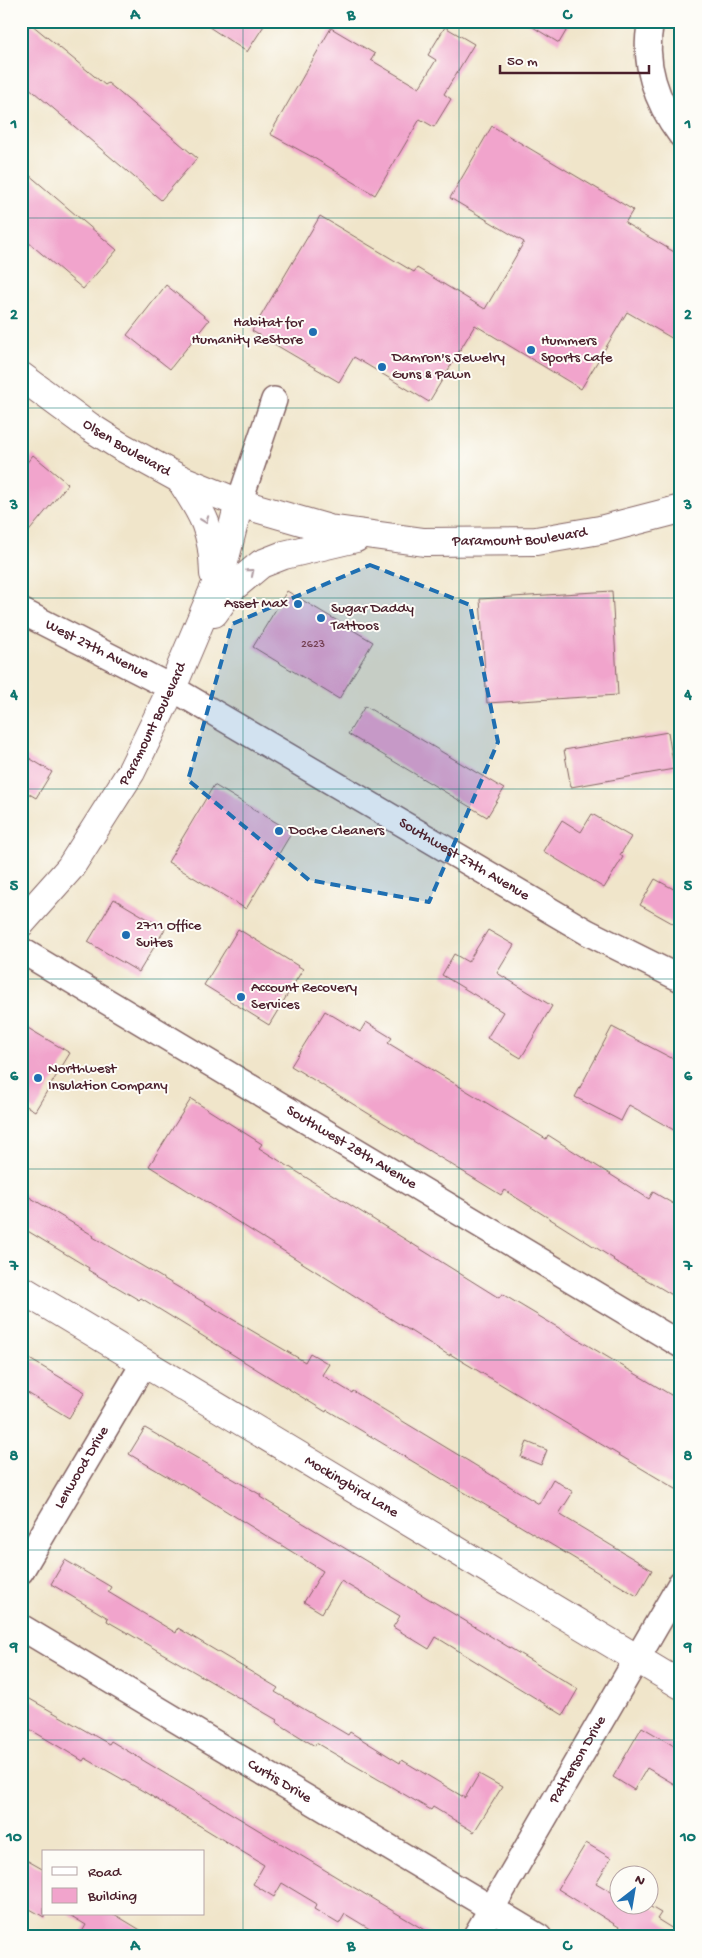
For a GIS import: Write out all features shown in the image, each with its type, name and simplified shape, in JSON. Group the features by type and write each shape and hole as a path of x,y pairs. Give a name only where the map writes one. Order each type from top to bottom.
{"main road":[{"name":"Olsen Boulevard","path":"21,376 90,427 120,446 180,479 239,503"},
{"path":"180,479 202,512 208,529 214,549 214,588"},
{"name":"Paramount Boulevard","path":"21,923 76,859 131,772 172,688 222,570 239,503 329,529 424,542 536,541 600,530 681,509"},
{"path":"188,651 232,588 261,564 284,555 369,534"},
{"name":"Mockingbird Lane","path":"21,1290 681,1685"}],"street":[{"path":"651,21 648,48 654,86 668,118 681,134"},
{"name":"Paramount Boulevard","path":"239,503 274,400"},
{"name":"West 27th Avenue","path":"21,611 172,688"},
{"name":"Southwest 27th Avenue","path":"172,688 587,932 681,979"},
{"name":"Southwest 28th Avenue","path":"21,950 681,1345"},
{"name":"Lenwood Drive","path":"21,1571 144,1363"},
{"name":"Patterson Drive","path":"475,1937 681,1583"},
{"name":"Curtis Drive","path":"21,1627 539,1937"}],"highlighted area":[{"path":"370,565 470,605 498,742 429,902 309,880 188,780 232,624"}],"building":[{"path":"200,21 267,21 247,52"},
{"path":"523,21 572,21 559,43"},
{"path":"31,24 105,85 108,83 197,158 161,200 21,81 21,36"},
{"path":"445,27 474,44 444,94 451,99 434,127 420,119 375,195 270,134 331,28 375,54 371,60 419,88 436,60 428,55"},
{"path":"492,126 633,210 625,223 681,256 681,331 675,340 627,312 581,389 475,325 429,402 354,357 339,382 252,331 320,216 414,272 417,268 485,309 524,242 450,198"},
{"path":"21,168 117,250 83,289 21,236"},
{"path":"166,285 209,320 170,369 127,335"},
{"path":"33,455 68,484 21,541 21,470"},
{"path":"287,591 373,642 339,699 253,647"},
{"path":"612,591 618,695 487,703 480,599"},
{"path":"365,706 504,789 487,817 348,734"},
{"path":"668,732 674,769 571,787 564,750"},
{"path":"21,753 52,772 36,798 21,789"},
{"path":"214,785 292,832 246,909 168,862"},
{"path":"592,814 631,837 620,855 623,857 604,888 543,851 562,820 581,832"},
{"path":"655,879 681,893 681,928 640,905"},
{"name":"2711 Office Suites","path":"114,899 165,929 139,972 88,942"},
{"path":"238,929 303,969 269,1025 204,985"},
{"path":"488,930 514,945 497,973 552,1006 521,1058 487,1038 503,1012 442,975 454,954 468,962"},
{"path":"325,1011 360,1032 366,1022 392,1038 388,1043 546,1139 548,1135 649,1199 653,1192 677,1206 675,1209 681,1213 681,1300 613,1260 504,1190 501,1195 291,1066"},
{"name":"Northwest Insulation Company","path":"21,1024 70,1053 35,1111 21,1103"},
{"path":"612,1027 681,1063 681,1134 629,1105 621,1121 575,1097"},
{"path":"191,1099 262,1144 259,1148 499,1298 502,1294 681,1401 681,1492 450,1354 450,1356 149,1166"},
{"path":"21,1192 93,1237 305,1362 310,1353 329,1364 322,1375 352,1393 353,1391 539,1504 553,1479 573,1492 559,1514 652,1570 637,1596 327,1410 326,1412 141,1298 139,1300 88,1270 89,1268 21,1227"},
{"path":"21,1354 85,1392 69,1418 21,1389"},
{"path":"145,1428 261,1495 260,1497 578,1689 563,1715 436,1637 429,1649 393,1627 400,1616 341,1581 322,1613 304,1602 323,1571 181,1483 129,1454"},
{"path":"527,1442 547,1450 541,1465 521,1457"},
{"path":"65,1560 111,1587 108,1592 176,1633 178,1628 278,1688 275,1692 348,1735 350,1732 400,1763 402,1760 465,1798 479,1774 502,1787 474,1832 433,1807 431,1810 316,1743 315,1746 276,1722 277,1720 107,1621 108,1618 51,1584"},
{"path":"21,1694 109,1744 111,1741 436,1937 383,1937 345,1914 339,1924 314,1909 317,1904 282,1883 274,1897 253,1884 264,1865 143,1791 85,1758 83,1761 21,1724"},
{"path":"642,1727 681,1750 681,1788 647,1768 634,1790 613,1777"},
{"path":"586,1843 611,1858 596,1883 610,1891 610,1916 659,1916 657,1919 681,1934 681,1937 635,1937 558,1889"},
{"path":"21,1857 42,1869 42,1916 21,1904"},
{"path":"71,1916 117,1916 152,1937 79,1937 86,1925"}],"place":[{"name":"Habitat for Humanity ReStore","path":"313,332"},
{"name":"Hummers Sports Cafe","path":"531,350"},
{"name":"Damron's Jewelry Guns & Pawn","path":"382,367"},
{"name":"Asset Max","path":"298,604"},
{"name":"Sugar Daddy Tattoos","path":"321,618"},
{"name":"Doche Cleaners","path":"279,831"},
{"name":"2711 Office Suites","path":"126,935"},
{"name":"Account Recovery Services","path":"241,997"},
{"name":"Northwest Insulation Company","path":"38,1078"}]}
